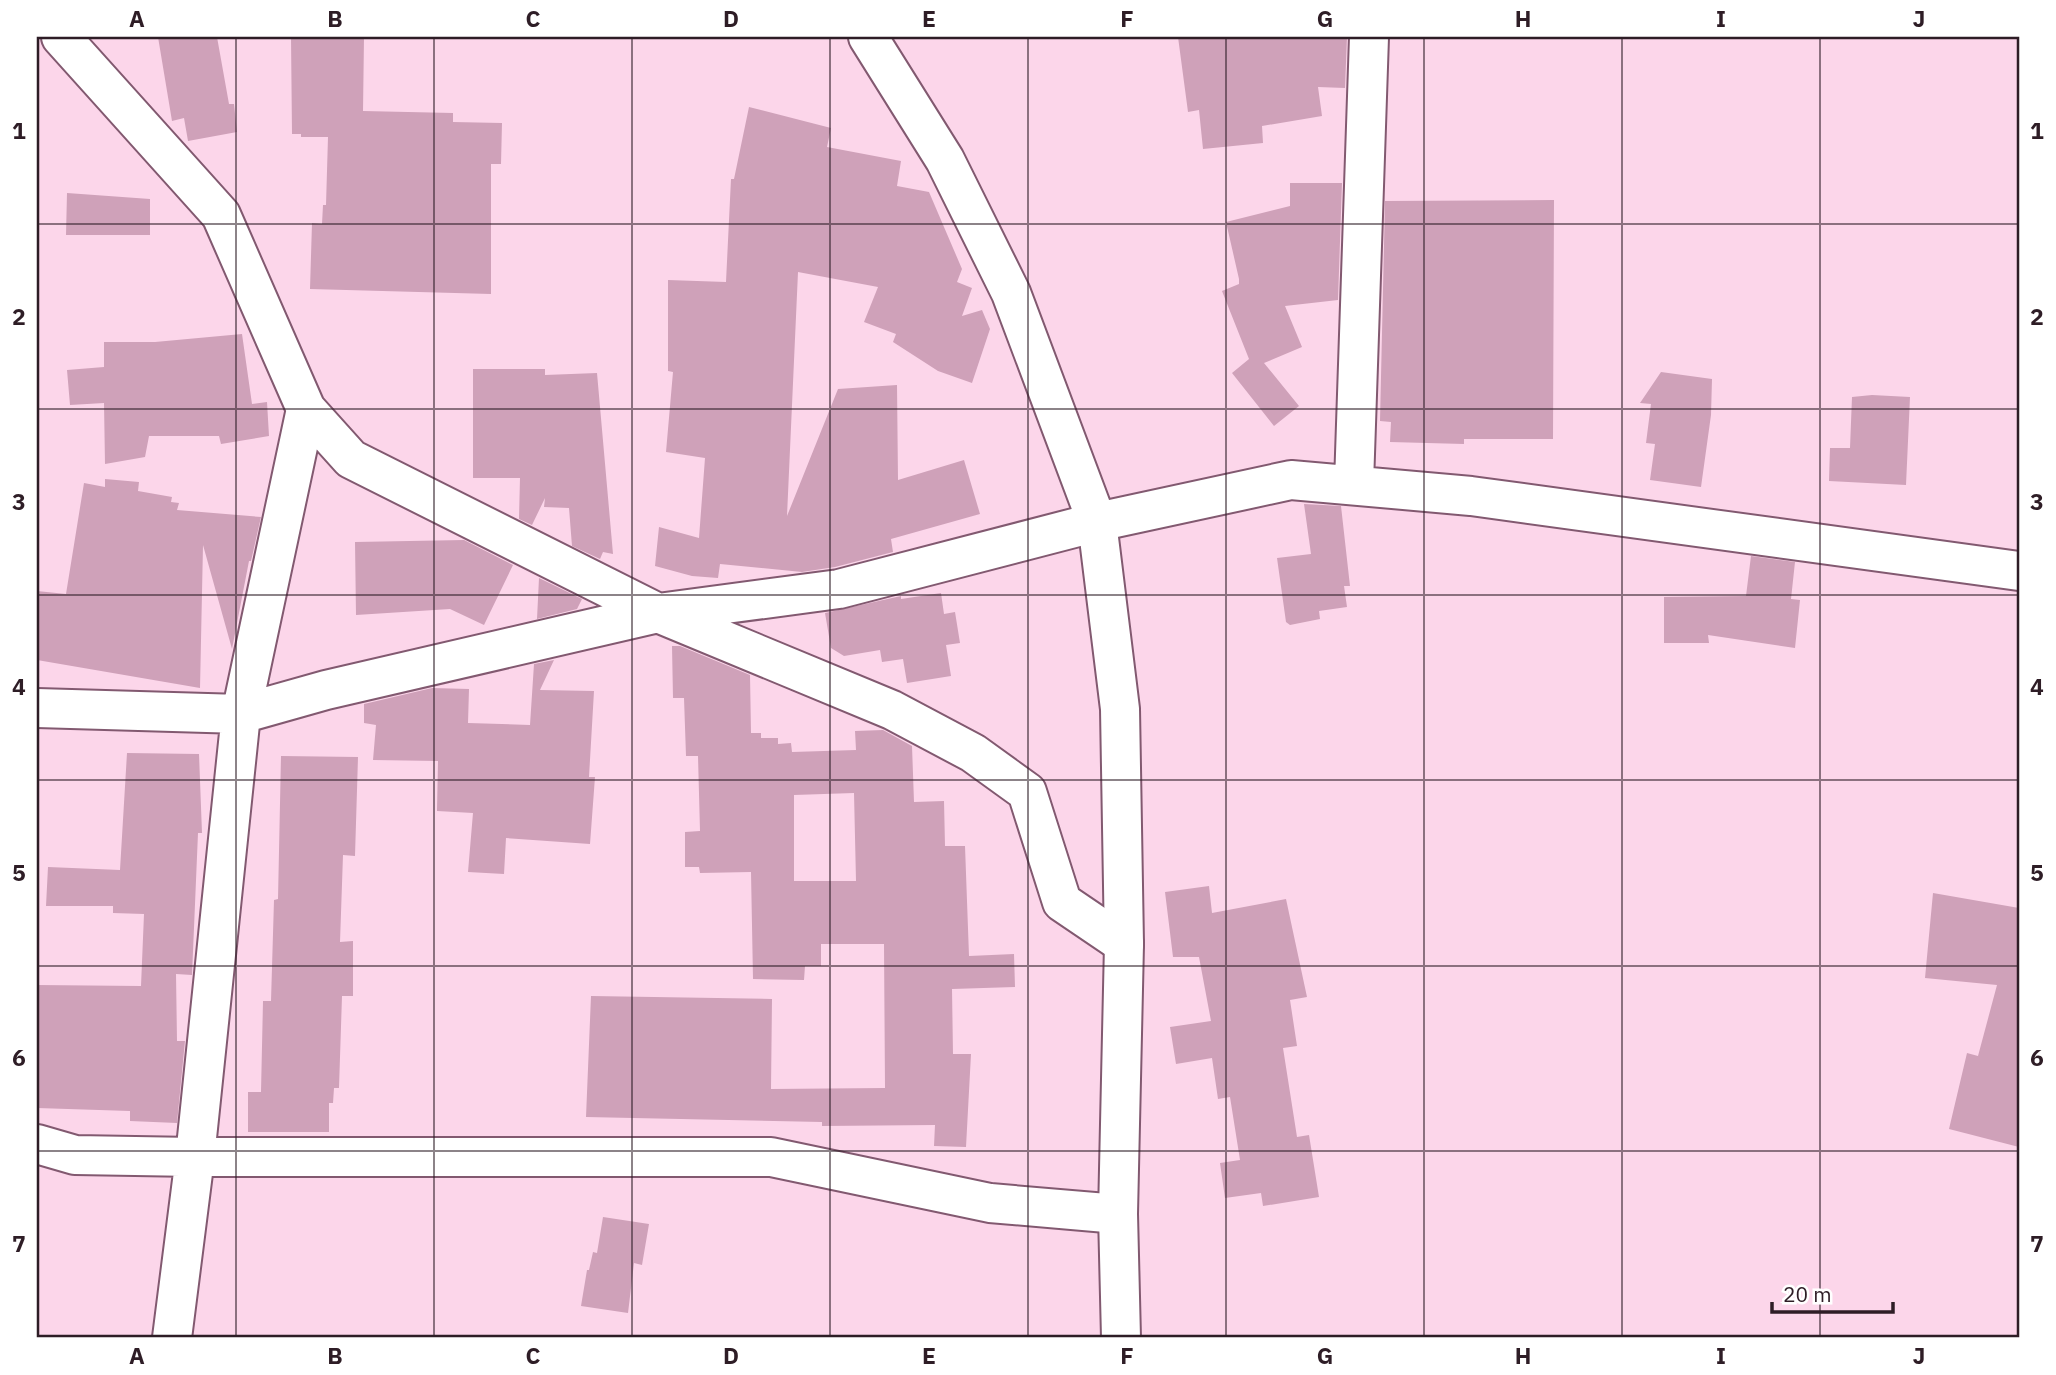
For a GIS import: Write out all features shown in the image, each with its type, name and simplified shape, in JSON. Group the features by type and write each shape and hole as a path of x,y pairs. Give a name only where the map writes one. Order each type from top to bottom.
{"street":[{"path":"61,37 221,215 306,409 351,459 658,613 892,710 973,753 1027,792 1062,902 1124,944"},
{"path":"868,37 946,160 1011,293 1097,522 1120,709 1124,944 1118,1214 1121,1338"},
{"path":"1354,484 1369,37"},
{"path":"172,1338 195,1157 241,714 306,409"},
{"path":"37,708 241,714 327,690 658,613 839,589 1097,522 1291,480 1471,496 2019,571"},
{"path":"37,1144 75,1155 771,1157 990,1203 1118,1214"}],"building":[{"path":"158,37 217,37 229,104 234,104 237,132 188,141 184,118 172,121"},
{"path":"291,37 364,37 363,111 453,113 453,122 502,123 501,164 491,164 491,294 310,289 312,223 322,224 323,205 326,205 328,137 301,137 301,134 292,134"},
{"path":"1178,37 1347,37 1345,88 1318,87 1322,116 1262,126 1263,143 1203,149 1199,110 1188,112"},
{"path":"749,107 831,128 827,147 901,161 897,186 929,192 962,269 957,282 972,288 962,316 982,310 990,329 972,383 938,371 893,342 896,334 864,322 878,287 798,272 787,516 838,389 897,385 898,480 964,460 980,514 891,539 893,552 835,567 802,572 720,564 718,578 692,576 655,566 659,527 699,538 705,458 666,452 673,372 668,371 668,280 726,282 731,179 734,179"},
{"path":"1290,183 1342,183 1338,300 1285,306 1302,347 1264,363 1299,406 1274,426 1232,373 1249,359 1222,291 1239,284 1226,222 1290,206"},
{"path":"67,193 150,199 150,235 66,235"},
{"path":"1554,200 1553,439 1464,439 1464,444 1390,442 1391,422 1380,421 1385,201"},
{"path":"242,334 252,404 267,402 269,436 221,444 219,436 149,436 145,457 105,464 104,403 70,405 67,370 104,367 104,342 155,342"},
{"path":"473,369 545,369 545,375 597,373 613,554 603,552 600,559 572,546 569,508 544,507 545,498 532,525 519,519 520,478 473,478"},
{"path":"1661,372 1712,379 1711,415 1701,487 1650,480 1655,444 1646,443 1651,404 1640,403"},
{"path":"1852,397 1910,397 1906,485 1829,481 1830,448 1850,448"},
{"path":"105,479 139,482 138,491 172,497 171,502 179,503 177,510 261,517 249,561 232,649 203,545 200,688 37,660 37,591 66,594 84,483 105,487"},
{"path":"1304,504 1341,506 1350,586 1344,586 1347,607 1319,611 1320,619 1290,625 1286,622 1277,558 1311,554"},
{"path":"464,540 513,565 484,625 450,609 356,615 355,542"},
{"path":"1751,556 1795,562 1791,599 1800,600 1795,648 1708,635 1709,643 1664,643 1664,597 1746,596"},
{"path":"539,578 582,599 577,609 537,619"},
{"path":"941,593 944,614 955,612 960,643 946,645 951,676 907,683 903,659 882,662 880,650 844,656 831,648 825,613 901,596 901,599"},
{"path":"672,646 680,646 750,675 751,733 761,733 761,738 778,738 778,744 791,743 792,752 856,750 855,731 883,730 912,746 914,802 944,801 945,846 965,846 969,956 1014,954 1015,987 952,989 953,1054 971,1054 966,1147 934,1146 935,1125 822,1126 822,1122 586,1117 591,996 772,999 771,1089 885,1088 884,944 821,944 821,966 805,966 804,980 753,979 751,872 700,873 699,867 685,867 685,832 700,831 698,756 686,756 684,698 673,698","holes":["854,793 856,881 794,881 794,795"]},
{"path":"554,660 540,690 594,691 589,777 595,777 590,844 506,838 504,874 468,872 473,813 437,811 438,761 373,760 376,725 364,723 364,704 432,688 469,689 468,723 530,725 534,664"},
{"path":"127,753 199,754 202,833 198,833 192,975 176,974 177,1041 185,1041 177,1123 130,1121 130,1111 37,1108 37,985 141,986 144,914 113,913 113,906 46,906 48,867 120,870"},
{"path":"281,756 358,757 355,856 343,855 340,942 353,941 353,996 342,996 339,1088 334,1088 333,1103 329,1103 329,1132 248,1132 248,1092 261,1092 263,1001 271,1001 274,900 278,899"},
{"path":"1209,886 1212,913 1286,899 1307,997 1290,1000 1297,1046 1283,1048 1297,1137 1309,1135 1319,1197 1263,1206 1261,1193 1225,1198 1220,1163 1240,1160 1230,1097 1218,1099 1212,1058 1176,1064 1170,1027 1211,1021 1199,957 1173,957 1165,892"},
{"path":"1933,893 2019,908 2019,1147 1949,1129 1967,1053 1978,1056 1997,985 1925,978"},
{"path":"603,1217 649,1224 642,1265 634,1263 628,1313 581,1306 587,1270 593,1252 597,1253"}]}
